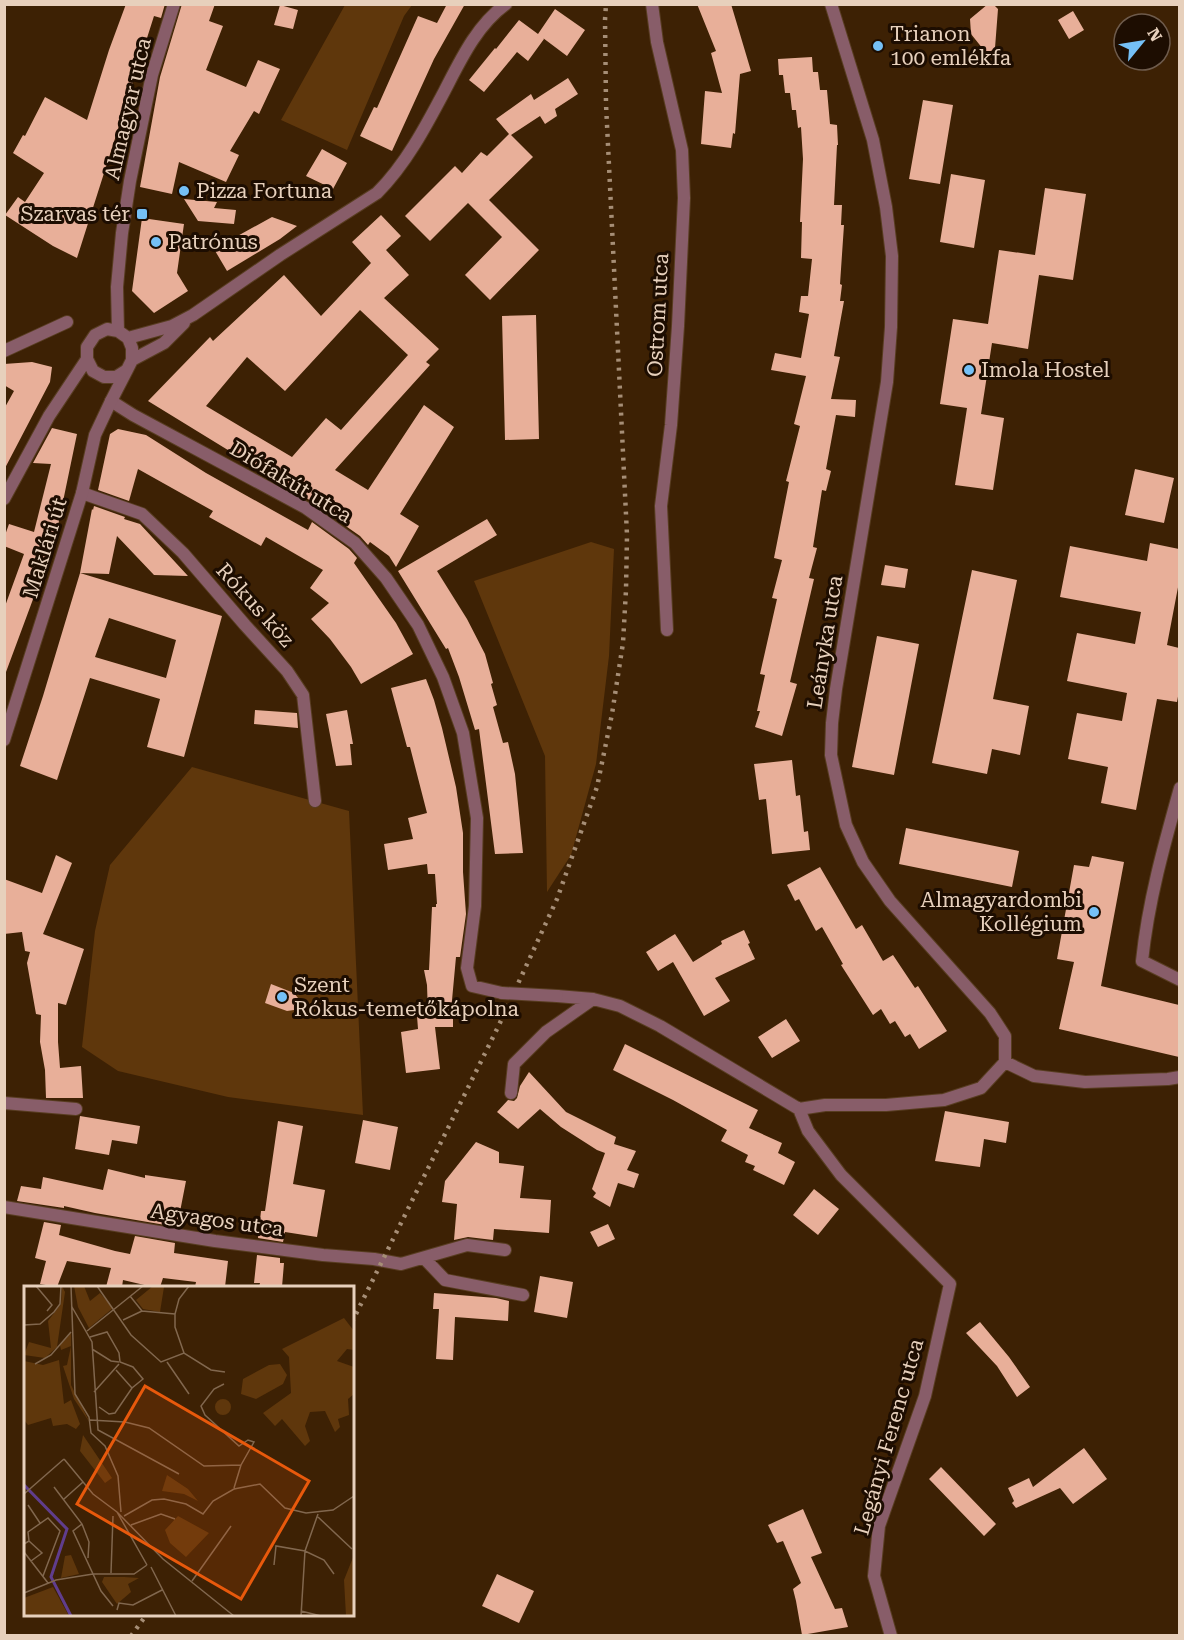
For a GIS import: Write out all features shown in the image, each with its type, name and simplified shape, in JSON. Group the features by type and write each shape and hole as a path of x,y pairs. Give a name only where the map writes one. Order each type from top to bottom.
{"street":[{"name":"Almagyar utca","path":"123,334 117,287 130,181 152,75 174,4"},
{"path":"193,315 164,344 130,365 116,377 104,377 93,371 87,359 87,347 95,335 106,329 123,334 172,326 193,315 376,193 387,183 405,159 427,124 467,47 484,24 506,4"},
{"name":"Ostrom utca","path":"652,4 657,42 682,150 684,198 671,425 661,506 667,630"},
{"name":"Leányka utca","path":"831,4 873,140 886,207 892,256 891,327 887,382 836,689 831,755 846,825 864,862 890,901 990,1013 1005,1036 1005,1062"},
{"path":"4,351 67,322"},
{"path":"123,334 132,348 130,365"},
{"path":"4,499 49,416 87,359"},
{"name":"Maklári út","path":"4,740 82,493 95,435 130,365"},
{"name":"Diófakút utca","path":"111,401 306,508 355,543 386,578 418,625 443,677 463,733 477,818 476,906 467,968 472,987 501,993 593,999"},
{"name":"Rókus köz","path":"82,493 142,514 183,553 287,671 303,696 315,801"},
{"path":"1179,788 1155,883 1142,961 1179,980"},
{"path":"511,1093 514,1064 546,1032 593,999 620,1006 660,1026 799,1109 825,1105 886,1105 944,1100 981,1088 1005,1062 1034,1076 1085,1082 1179,1077"},
{"path":"4,1103 76,1109"},
{"name":"Legányi Ferenc utca","path":"799,1109 808,1131 841,1175 950,1284 926,1396 879,1526 874,1576 891,1635"},
{"name":"Agyagos utca","path":"4,1207 215,1241 401,1264 467,1245 505,1250"},
{"path":"424,1258 445,1280 524,1295"}],"shaded area":[{"path":"345,5 412,5 404,16 347,150 281,120"},
{"path":"591,542 614,549 609,656 596,764 571,855 547,892 545,756 474,581"},
{"path":"192,767 349,811 363,1115 228,1097 118,1071 82,1047 95,931 110,865"}],"building":[{"path":"126,4 165,4 161,18 154,16 77,258 53,246 5,215 18,197 25,202 44,173 13,153 23,135 25,136 45,97 87,120"},
{"path":"182,4 215,4 209,21 223,26 206,70 246,87 258,60 280,69 259,114 254,111 230,151 239,155 226,182 179,162 172,194 140,187 160,77"},
{"path":"447,4 465,4 434,59 392,151 360,136 374,107 377,108 418,16 437,23"},
{"path":"697,4 731,4 751,71 740,74 735,134 733,133 731,148 701,144 705,91 722,93 711,53 716,51"},
{"path":"988,4 993,4 998,9 995,48 987,54 971,34 970,19"},
{"path":"280,5 298,10 293,29 274,25"},
{"path":"555,9 585,30 567,56 543,38 528,61 517,52 484,92 469,80 519,20 538,34"},
{"path":"1073,11 1084,30 1069,39 1058,20"},
{"path":"812,57 813,72 818,72 820,90 827,90 830,124 837,125 834,205 842,205 841,225 844,225 840,301 844,301 834,356 840,357 831,399 856,400 855,417 836,415 826,469 831,471 826,491 822,490 813,547 817,548 809,578 814,579 790,682 797,684 782,736 755,727 760,711 757,711 765,675 760,674 777,599 772,598 782,560 774,558 789,482 786,481 800,426 794,424 806,376 771,370 775,353 801,358 809,314 799,312 801,296 808,296 812,259 801,258 803,159 801,127 798,128 796,110 792,110 790,93 785,93 783,75 779,75 778,59"},
{"path":"568,78 578,94 555,109 557,116 545,124 540,116 511,135 533,157 489,200 539,250 490,300 465,275 502,237 468,203 430,241 405,216 455,166 462,173 481,152 487,156 509,134 496,119 531,94 534,100"},
{"path":"923,100 953,105 940,184 909,179"},
{"path":"322,149 347,163 333,189 306,176"},
{"path":"951,174 985,180 974,248 940,242"},
{"path":"1045,188 1086,194 1073,280 1039,275 1028,349 992,343 981,414 1004,418 993,490 955,485 967,408 940,404 953,319 988,324 999,250 1035,255"},
{"path":"184,199 217,202 214,208 236,210 234,224 198,221"},
{"path":"381,215 401,236 386,250 409,275 384,298 439,349 426,362 430,365 335,470 368,490 424,405 454,427 400,514 419,526 396,567 389,556 370,542 368,545 360,536 321,507 148,401 210,337 213,341 284,275 321,316 371,263 352,242","holes":["360,310 408,355 341,430 326,418 292,457 206,406 247,357 285,391"]},
{"path":"272,217 297,226 227,271 214,249"},
{"path":"142,218 184,224 177,273 188,291 154,313 132,291"},
{"path":"536,315 539,439 505,440 502,316"},
{"path":"32,362 52,367 50,382 4,470 4,409 14,391 4,385 4,364"},
{"path":"52,428 77,434 55,540 6,672 4,672 4,609 24,554 4,546 4,538 9,524 34,532 51,464 33,463"},
{"path":"118,429 146,435 206,473 308,530 312,522 349,549 357,558 354,563 396,623 413,654 361,684 330,639 311,619 329,603 310,588 323,570 266,537 261,546 209,517 213,511 138,469 129,501 98,490 110,434"},
{"path":"1135,469 1174,478 1164,523 1125,515"},
{"path":"94,506 140,524 188,576 154,575 117,536 109,574 80,573"},
{"path":"487,519 497,535 437,571 467,619 485,654 497,705 493,707 503,743 508,742 515,774 523,853 495,854 479,729 475,730 448,648 446,649 398,571"},
{"path":"1150,543 1179,549 1179,582 1167,645 1179,648 1179,691 1177,702 1157,699 1136,810 1101,803 1108,767 1068,759 1077,713 1122,721 1127,693 1067,681 1077,633 1135,644 1141,612 1060,597 1070,546 1147,561"},
{"path":"885,565 908,569 905,588 881,585"},
{"path":"972,570 1017,580 993,699 1029,706 1020,755 992,749 987,774 932,763"},
{"path":"80,573 222,616 184,757 147,747 160,699 90,678 57,780 20,766","holes":["109,618 176,640 166,678 95,657"]},
{"path":"877,636 919,644 894,775 852,767"},
{"path":"426,679 442,728 456,787 463,833 466,914 460,957 456,957 451,1011 453,1011 453,1027 435,1027 440,1069 406,1073 401,1032 418,1029 417,1016 428,1015 424,970 429,970 432,907 436,907 437,904 435,874 428,874 427,864 388,870 384,844 413,839 408,818 427,813 410,747 407,747 391,688"},
{"path":"255,710 297,713 298,728 254,724"},
{"path":"347,710 353,744 350,744 352,765 336,766 326,714"},
{"path":"792,760 796,796 800,795 804,832 808,831 810,850 772,854 766,799 759,800 754,764"},
{"path":"906,828 1019,851 1012,887 899,864"},
{"path":"56,855 72,863 43,934 84,949 66,1005 58,1003 60,1068 81,1066 83,1098 46,1098 45,1070 40,1042 41,1015 36,1014 27,963 30,952 25,951 22,932 4,934 4,879 42,893"},
{"path":"1092,856 1124,862 1101,986 1179,1005 1179,1057 1059,1029 1074,962 1057,959 1074,865 1089,867"},
{"path":"820,867 856,929 862,925 883,961 893,955 915,988 918,986 947,1031 919,1049 910,1034 905,1037 895,1021 890,1024 881,1009 873,1015 841,965 843,964 822,927 816,931 799,899 795,901 787,885"},
{"path":"744,930 755,959 715,978 730,1001 704,1016 673,962 658,971 646,952 675,934 693,962 722,944 721,941"},
{"name":"Szent Rókus-temetőkápolna","path":"271,984 294,993 299,1002 294,1010 287,1011 265,1003"},
{"path":"786,1019 800,1041 772,1058 758,1037"},
{"path":"625,1044 758,1110 749,1128 782,1143 778,1153 795,1162 784,1185 753,1170 755,1166 745,1162 748,1155 721,1141 727,1130 613,1070"},
{"path":"529,1072 566,1112 616,1137 614,1144 636,1151 627,1170 639,1174 634,1188 618,1183 610,1207 593,1197 596,1193 592,1189 605,1153 561,1127 540,1109 518,1129 497,1112 508,1100 514,1101 517,1098 520,1086"},
{"path":"945,1111 1009,1122 1006,1143 984,1139 980,1167 935,1161"},
{"path":"80,1116 140,1126 137,1144 112,1140 109,1155 75,1149"},
{"path":"363,1120 398,1127 390,1170 355,1163"},
{"path":"278,1121 303,1126 293,1184 325,1190 317,1237 285,1232 283,1242 258,1238 261,1211 265,1211"},
{"path":"476,1142 499,1152 499,1163 524,1166 520,1198 551,1200 549,1233 494,1229 493,1240 468,1237 454,1240 457,1204 442,1202 445,1181"},
{"path":"108,1169 145,1178 145,1175 186,1181 177,1227 64,1206 64,1208 17,1201 21,1186 41,1189 43,1177 103,1190"},
{"path":"814,1189 839,1209 818,1235 793,1215"},
{"path":"44,1222 61,1225 59,1235 115,1251 130,1254 135,1236 175,1243 174,1253 228,1261 225,1286 195,1286 196,1282 163,1278 160,1286 149,1286 123,1280 122,1286 106,1286 111,1268 67,1261 57,1286 51,1286 40,1284 46,1261 35,1258"},
{"path":"608,1224 615,1239 598,1247 590,1232"},
{"path":"257,1255 280,1258 280,1263 284,1263 282,1286 259,1286 260,1283 254,1283"},
{"path":"540,1276 573,1282 567,1318 534,1312"},
{"path":"434,1293 509,1301 508,1321 455,1317 453,1360 436,1359 439,1309 433,1309"},
{"path":"980,1322 1030,1387 1017,1397 997,1366 966,1333"},
{"path":"1084,1448 1107,1479 1073,1504 1060,1488 1016,1508 1012,1503 1014,1501 1008,1488 1029,1478 1033,1487"},
{"path":"941,1467 996,1524 984,1536 929,1479"},
{"path":"803,1509 822,1553 811,1557 835,1609 842,1608 848,1627 802,1635 793,1589 801,1583 783,1541 777,1543 768,1525"},
{"path":"497,1574 534,1591 519,1623 482,1606"}],"railway":[{"path":"354,1318 499,1025 557,899 597,787 612,714 623,643 627,535 606,104 606,4"},
{"path":"131,1636 146,1616"}],"place":[{"name":"Trianon 100 emlékfa","path":"878,46"},
{"name":"Pizza Fortuna","path":"184,191"},
{"name":"Szarvas tér","path":"142,214"},
{"name":"Patrónus","path":"156,242"},
{"name":"Imola Hostel","path":"969,370"},
{"name":"Almagyardombi Kollégium","path":"1094,912"},
{"name":"Szent Rókus-temetőkápolna","path":"282,997"}]}
